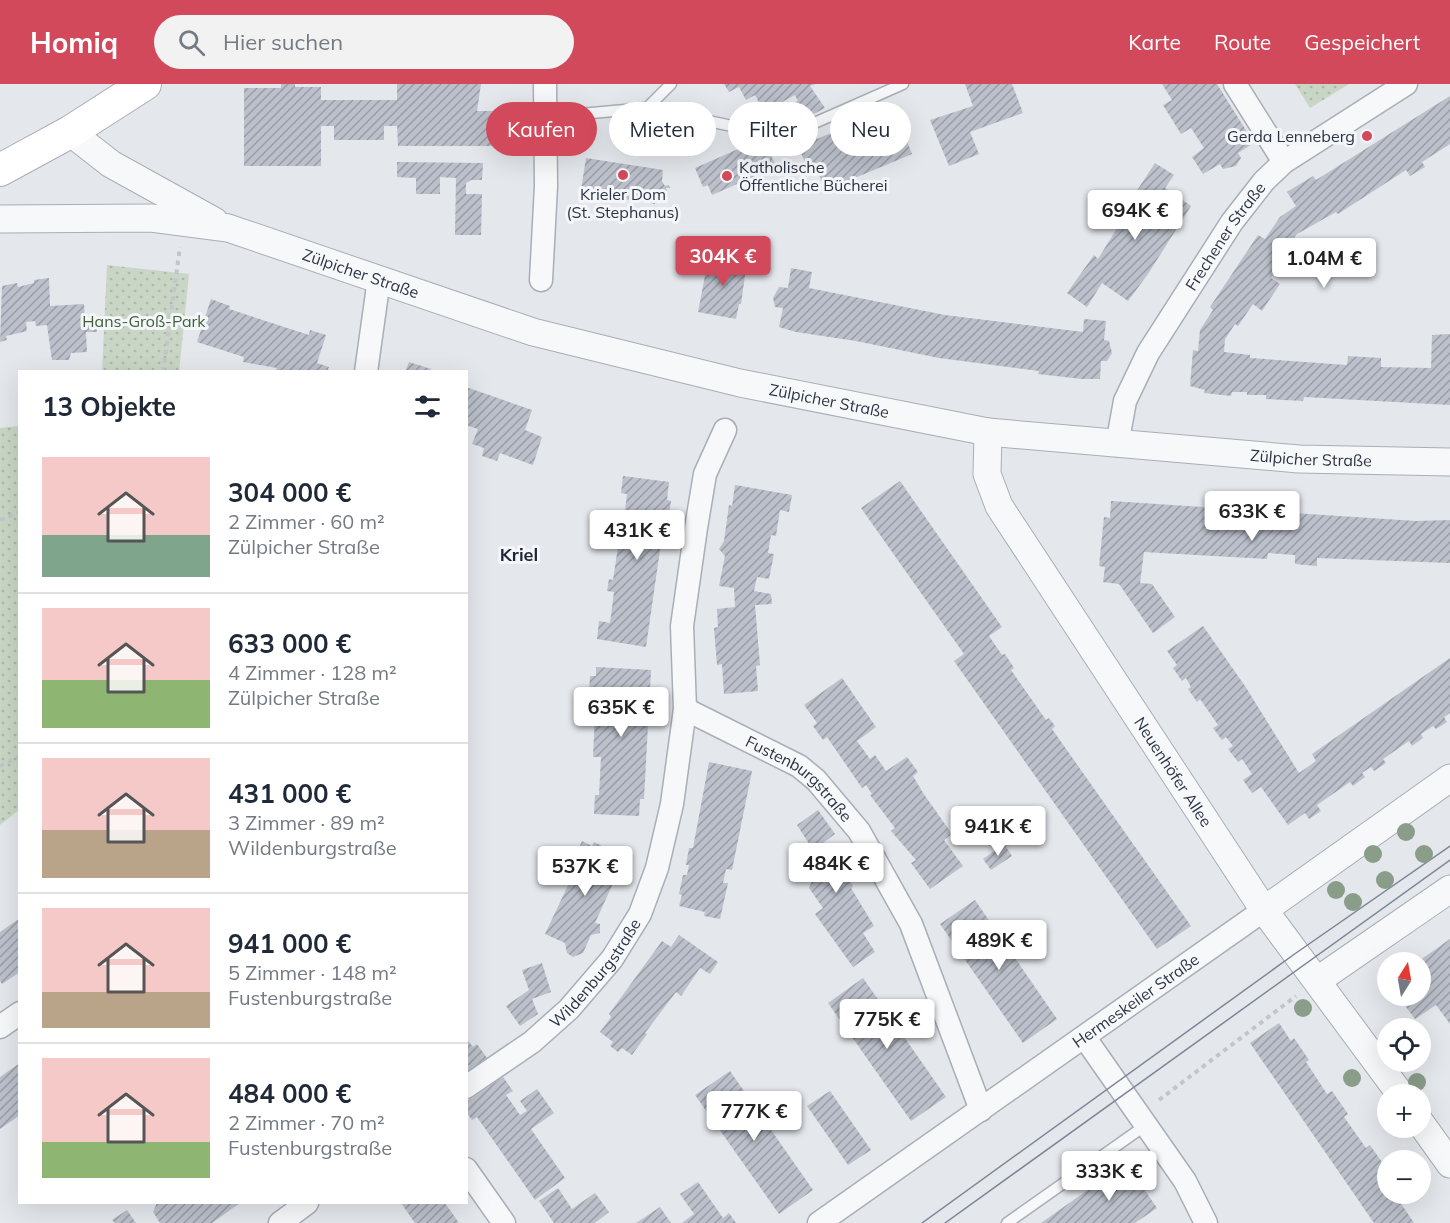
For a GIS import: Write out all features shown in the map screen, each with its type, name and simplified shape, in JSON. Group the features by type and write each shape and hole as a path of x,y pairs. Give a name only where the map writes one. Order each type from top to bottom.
{"main road":[{"path":"0,170 70,132 145,84"}],"street":[{"path":"545,84 546,102"},
{"path":"1235,84 1284,162"},
{"name":"Frechener Straße","path":"1118,445 1125,400 1148,353 1232,222 1264,181 1284,162 1406,84"},
{"name":"Zülpicher Straße","path":"70,132 111,164 228,228 533,332 740,382 988,432 1299,459 1450,462"},
{"path":"541,280 546,156"},
{"name":"Zülpicher Straße","path":"0,219 151,218 228,228"},
{"path":"366,370 379,279"},
{"name":"Wildenburgstraße","path":"468,1086 532,1042 569,1009 612,959 640,914 657,868 672,804 685,709 682,626 705,474 725,430"},
{"name":"Neuenhöfer Allee","path":"988,432 987,474 999,506 1264,910 1393,1084"},
{"name":"Fustenburgstraße","path":"685,709 799,766 816,780 859,831 911,924 981,1110"},
{"name":"Hermeskeiler Straße","path":"819,1223 1085,1038 1450,778"},
{"path":"1317,980 1450,889"},
{"path":"0,1027 18,1014"},
{"path":"1085,1038 1185,1181 1206,1223"},
{"path":"1431,1137 1450,1164"},
{"path":"468,1172 504,1223"},
{"path":"280,1223 306,1204"}],"lane":[{"path":"652,102 671,84"},
{"path":"716,123 746,129 794,132 903,84"},
{"path":"1007,1223 1142,1120"}],"path":[{"path":"163,370 184,223"},
{"path":"0,520 18,513"},
{"path":"0,766 18,757"},
{"path":"1142,1120 1317,980"}],"green space":[{"path":"1295,84 1349,84 1310,108"},
{"name":"Hans-Groß-Park","path":"107,265 189,274 179,370 102,370"},
{"path":"18,426 18,811 0,825 0,428"}],"building":[{"path":"281,84 295,84 295,87 321,87 321,100 397,100 397,84 481,84 477,111 486,111 486,146 398,146 397,126 384,126 384,140 334,140 334,126 321,126 321,166 244,166 244,88 281,88"},
{"path":"724,84 815,84 810,86 825,108 818,112 818,102 795,102 798,101 795,95 782,102 759,102 755,95 746,100 739,87 729,92"},
{"path":"965,84 1012,84 1023,113 970,132 979,154 949,166 930,120 973,106"},
{"path":"1162,84 1217,84 1254,143 1238,153 1241,158 1236,166 1223,169 1220,164 1203,174 1192,157 1204,148 1191,128 1181,134 1163,105 1172,100"},
{"path":"1450,96 1450,144 1422,162 1425,167 1410,176 1406,170 1338,214 1336,212 1297,234 1284,252 1286,254 1271,278 1280,284 1262,311 1253,304 1238,326 1235,324 1225,339 1224,352 1250,355 1250,358 1347,365 1348,356 1381,358 1381,367 1431,368 1432,335 1450,334 1450,405 1304,397 1303,401 1266,399 1266,395 1247,395 1247,392 1232,392 1231,396 1204,393 1205,390 1190,386 1193,350 1198,351 1200,330 1213,310 1210,307 1258,235 1265,239 1280,217 1296,206 1287,192 1313,176 1316,180"},
{"path":"830,134 830,156 907,156 826,190 817,171 810,174 802,156 818,156 818,139"},
{"name":"Katholische Öffentliche Bücherei","path":"728,153 728,156 771,156 776,167 712,195 708,185 703,187 695,168"},
{"name":"Krieler Dom (St. Stephanus)","path":"586,158 663,170 662,181 670,188 666,188 668,196 656,199 655,204 651,203 651,200 641,198 640,202 630,196 629,200 624,199 625,195 620,194 620,198 610,193 610,196 604,196 605,191 581,190"},
{"path":"397,162 483,163 482,180 471,180 466,183 466,194 482,194 481,235 455,235 456,178 440,177 440,194 416,194 416,178 397,177"},
{"path":"1155,163 1174,175 1165,188 1191,206 1128,301 1102,283 1087,307 1067,293 1094,255 1098,259 1127,212 1129,213 1140,196 1136,192"},
{"path":"709,255 747,261 741,304 739,304 736,319 698,312"},
{"path":"791,268 812,272 809,288 945,315 1083,332 1084,319 1106,321 1104,340 1109,341 1112,353 1107,361 1101,361 1100,379 1082,379 939,358 856,341 796,332 779,327 783,308 775,307 773,298 779,287 788,288"},
{"path":"49,278 50,306 84,304 85,321 96,321 97,332 86,332 87,352 71,353 69,360 52,360 47,325 36,326 35,321 26,322 27,331 6,336 7,340 0,342 2,286 17,283 18,287 34,283 34,280"},
{"path":"211,299 230,306 229,309 309,335 310,330 326,335 317,363 329,367 328,370 276,370 277,368 243,362 244,357 197,342"},
{"path":"409,362 431,369 431,370 406,370"},
{"path":"468,388 532,410 525,430 542,437 533,465 500,453 497,461 482,456 484,448 472,444 478,429 468,426"},
{"path":"623,476 669,482 667,500 671,501 667,530 663,529 646,647 597,639 599,621 610,623 614,592 607,591 609,579 613,580 619,540 615,540 617,526 623,527 627,494 621,493"},
{"path":"900,481 1002,627 989,636 1002,655 1005,654 1014,668 1011,670 1046,720 1049,718 1055,726 1052,729 1191,926 1157,949 954,661 964,654 861,508"},
{"path":"735,485 792,495 789,512 780,510 776,536 771,535 768,553 774,554 769,579 757,577 754,591 771,594 772,604 755,605 760,665 756,666 758,691 724,694 722,664 717,665 714,628 718,627 717,609 735,607 734,588 719,586 725,556 719,549 724,541 729,505 732,506"},
{"path":"1111,501 1416,521 1450,520 1450,563 1317,558 1317,566 1295,564 1295,555 1268,553 1267,559 1144,552 1140,583 1152,584 1175,617 1153,633 1119,584 1103,582 1105,567 1099,566 1104,517 1110,518"},
{"path":"1203,626 1245,686 1299,773 1316,761 1312,754 1450,658 1450,713 1444,717 1447,722 1436,729 1433,726 1421,734 1423,738 1412,746 1409,741 1383,759 1386,763 1374,771 1371,767 1362,773 1365,777 1353,786 1350,782 1317,805 1321,811 1309,819 1305,813 1288,825 1261,787 1252,793 1243,780 1252,774 1242,759 1238,762 1228,749 1233,746 1226,737 1222,740 1213,728 1218,725 1200,699 1197,702 1188,689 1191,687 1186,678 1182,681 1173,668 1177,665 1167,651"},
{"path":"596,667 651,670 644,799 640,799 639,816 594,814 595,795 599,795 601,757 593,757 596,693 589,693 590,676 596,676"},
{"path":"842,678 876,727 857,741 870,759 875,755 886,771 907,757 918,772 913,776 952,834 944,840 963,866 930,889 911,863 916,860 891,831 895,828 870,795 872,794 866,785 862,788 827,737 823,740 813,726 817,723 804,705"},
{"path":"709,762 752,771 732,870 726,869 723,883 728,883 720,919 704,916 705,912 679,906 682,895 679,894 683,875 687,875 689,848 693,848"},
{"path":"818,810 835,834 824,842 853,886 851,888 874,926 863,933 875,952 853,967 815,914 823,908 809,888 812,881 803,869 818,858 797,825"},
{"path":"582,841 592,846 594,842 625,857 595,923 600,924 600,933 591,935 583,953 573,957 567,953 565,943 545,934 580,860 575,857"},
{"path":"1004,844 1012,856 991,870 983,859"},
{"path":"975,900 1057,1019 1023,1043 940,924"},
{"path":"18,919 18,973 2,984 0,981 0,932"},
{"path":"679,935 718,962 710,974 700,968 681,996 676,992 645,1033 647,1034 632,1055 622,1048 618,1052 610,1046 613,1042 600,1032 611,1017 609,1014 662,941 671,947"},
{"path":"1450,939 1450,1024 1436,1005 1416,1018 1405,1006 1431,1006 1431,952"},
{"path":"542,963 551,992 532,999 538,1014 520,1026 506,1006 529,990 522,970"},
{"path":"863,978 946,1097 911,1121 828,1003"},
{"path":"1279,1023 1291,1041 1294,1038 1309,1060 1306,1062 1327,1094 1332,1091 1348,1114 1344,1117 1366,1148 1370,1145 1377,1155 1377,1204 1401,1204 1414,1223 1374,1223 1250,1043"},
{"path":"468,1041 473,1047 477,1044 487,1058 468,1071"},
{"path":"18,1064 18,1116 0,1129 0,1077"},
{"path":"730,1071 813,1190 779,1214 695,1095"},
{"path":"503,1077 513,1091 506,1095 520,1115 527,1111 520,1101 537,1089 554,1113 531,1129 565,1178 535,1200 477,1117 472,1120 468,1115 468,1101"},
{"path":"830,1091 871,1150 848,1165 807,1106"},
{"path":"1126,1163 1157,1208 1135,1223 1041,1223"},
{"path":"698,1182 723,1218 729,1213 736,1223 682,1223 694,1214 680,1194"},
{"path":"558,1188 572,1209 595,1193 609,1212 595,1223 554,1223 539,1201"},
{"path":"157,1204 239,1204 212,1223 160,1223 153,1212"},
{"path":"402,1204 446,1204 459,1223 415,1223"},
{"path":"660,1207 671,1223 636,1223"},
{"path":"127,1210 136,1223 115,1223 112,1220"}],"tram line":[{"path":"922,1223 1296,953 1450,846"},
{"path":"945,1223 1450,860"}],"place":[{"name":"Gerda Lenneberg","path":"1367,136"},
{"name":"Krieler Dom (St. Stephanus)","path":"623,175"},
{"name":"Katholische Öffentliche Bücherei","path":"727,176"}],"district":[{"name":"Kriel","path":"519,554"}]}
